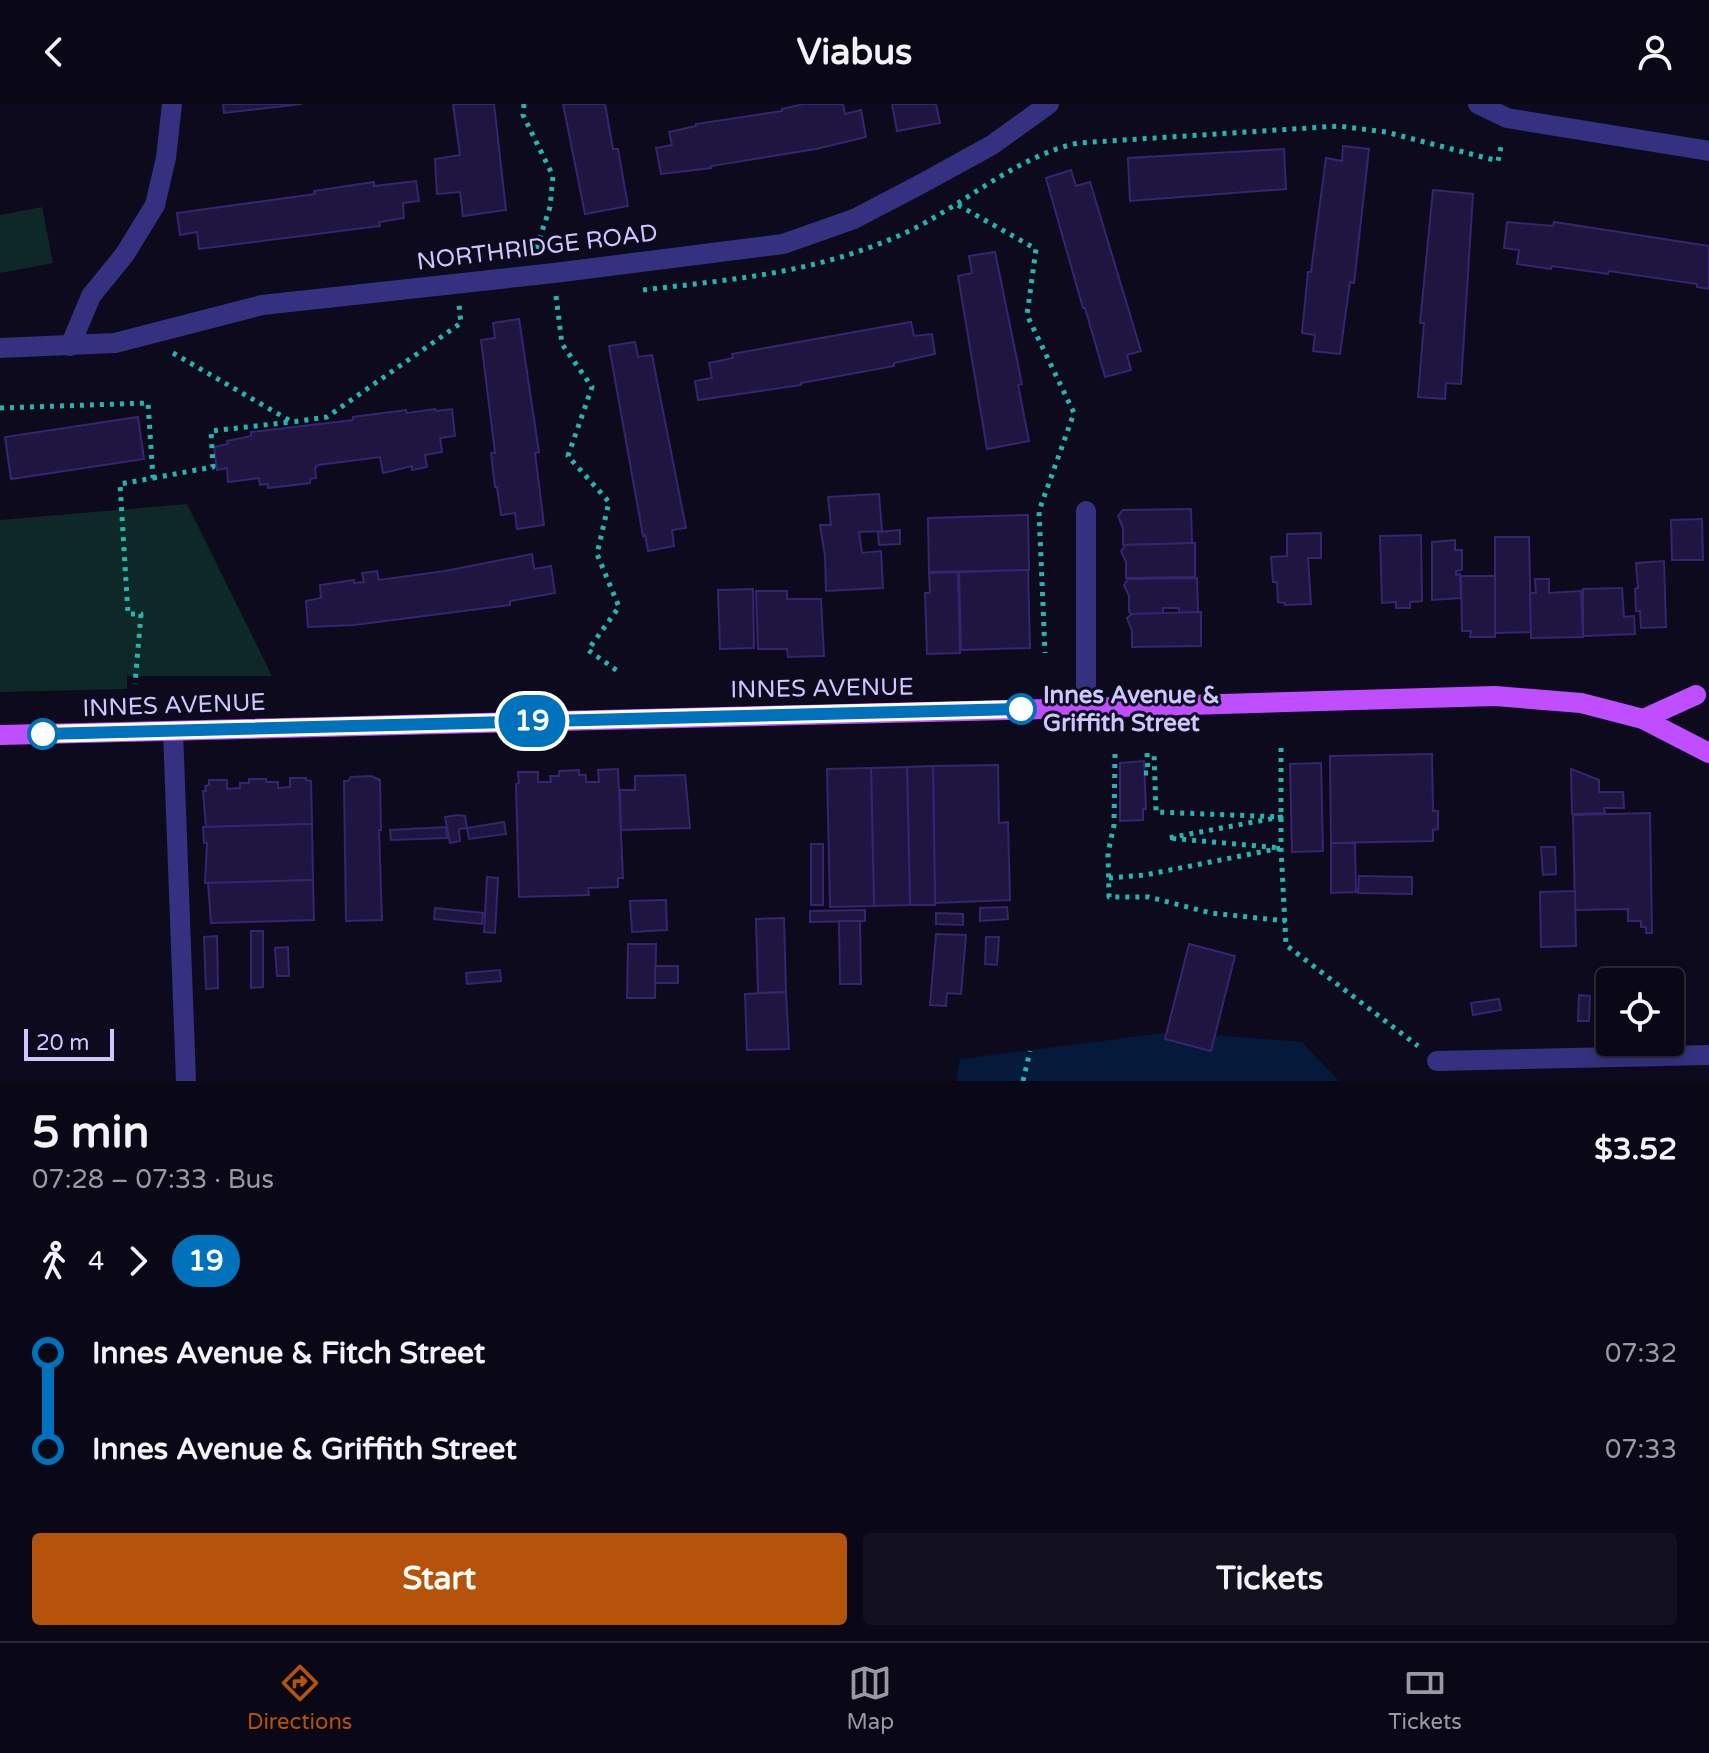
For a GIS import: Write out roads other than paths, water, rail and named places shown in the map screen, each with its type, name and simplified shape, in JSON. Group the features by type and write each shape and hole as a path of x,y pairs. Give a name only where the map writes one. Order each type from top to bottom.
{"main road":[{"path":"1643,719 1702,695"},
{"name":"INNES AVENUE","path":"0,735 1495,696 1581,703 1643,719 1709,753"}],"street":[{"path":"70,346 91,296 125,254 155,205 166,158 172,104"},
{"name":"NORTHRIDGE ROAD","path":"0,348 115,343 262,305 783,244 854,219 921,184 992,145 1049,104"},
{"path":"1478,104 1507,118 1709,151"},
{"path":"1086,511 1086,708"},
{"path":"173,731 186,1081"},
{"path":"1437,1061 1709,1055"}],"water":[{"path":"1173,1032 1302,1042 1339,1081 956,1081 960,1059"}],"place":[{"name":"Innes Avenue & Griffith Street","path":"1021,709"}]}
